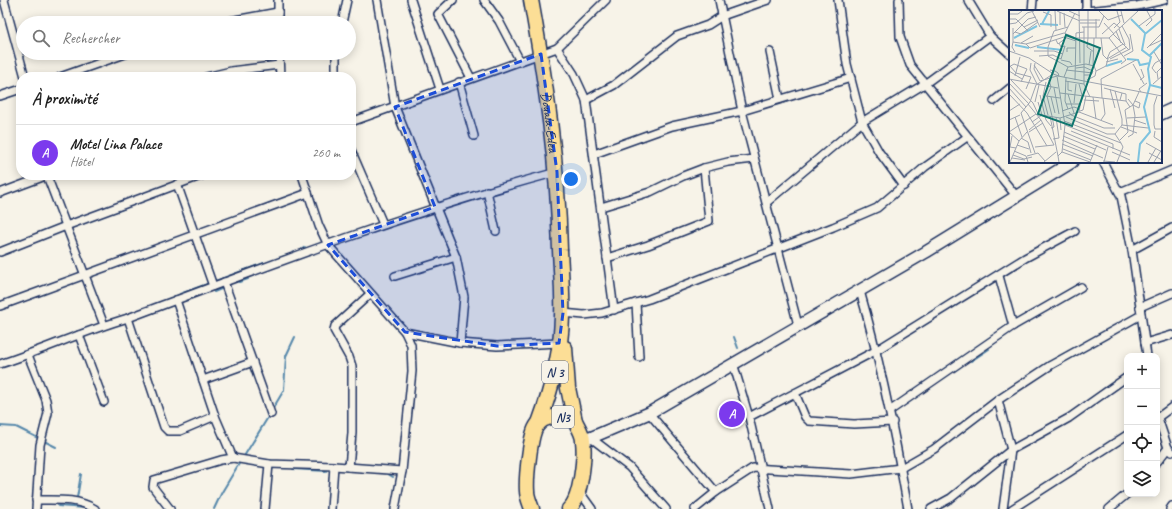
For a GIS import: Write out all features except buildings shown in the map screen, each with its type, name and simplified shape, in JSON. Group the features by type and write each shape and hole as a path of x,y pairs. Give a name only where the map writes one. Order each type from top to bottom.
{"highway":[{"name":"Douala-Edea","path":"531,0 551,118 557,172 562,316"},
{"name":"N 3","path":"539,423 551,390 562,316"},
{"name":"N 3","path":"562,316 568,388 575,421"},
{"name":"N3","path":"532,507 526,492 532,437 539,423 549,418 560,416 575,421 587,440 579,491 574,504 569,509"}],"main road":[{"path":"1162,114 1172,109"},
{"path":"587,440 649,414 798,325 860,291 1017,197 1070,163"}],"street":[{"path":"4,0 16,46"},
{"path":"278,0 278,16"},
{"path":"344,16 347,0"},
{"path":"377,0 395,107 456,257 464,297 460,343"},
{"path":"411,0 440,89"},
{"path":"453,0 438,14 471,78"},
{"path":"484,0 500,21 520,61"},
{"path":"356,120 557,48 606,0"},
{"path":"719,0 742,111 798,325"},
{"path":"586,100 614,85 672,39 713,22 722,16 768,0"},
{"path":"838,0 844,45 862,122 879,152 904,186"},
{"path":"899,0 900,36 910,65 1017,197"},
{"path":"968,0 990,36 1009,53"},
{"path":"1032,10 1033,0"},
{"path":"1096,10 1137,6 1164,0"},
{"path":"257,16 278,12"},
{"path":"767,202 862,122 926,83 990,36"},
{"path":"557,48 574,74 586,100 614,310"},
{"path":"770,52 780,99"},
{"path":"20,60 23,72"},
{"path":"76,72 109,60"},
{"path":"279,60 280,72"},
{"path":"336,60 336,72"},
{"path":"227,72 279,65"},
{"path":"88,68 88,72"},
{"path":"594,154 672,126 742,111 851,78"},
{"path":"459,82 474,136"},
{"path":"994,101 1009,89"},
{"path":"0,96 16,91"},
{"path":"562,316 592,315 636,303 777,249 877,208 967,136"},
{"path":"601,207 650,192 683,176 704,168 728,162 754,159"},
{"path":"356,162 383,224"},
{"path":"1104,163 1120,192 1132,250 1147,353"},
{"path":"607,258 648,245 709,221 704,168"},
{"path":"1120,192 1172,170"},
{"path":"0,364 383,224 487,191 557,172"},
{"path":"0,192 34,180"},
{"path":"50,180 104,325"},
{"path":"0,252 189,180"},
{"path":"304,180 328,245 405,332 411,345 412,356 402,471 395,509"},
{"path":"177,184 213,286"},
{"path":"487,191 496,231"},
{"path":"0,306 308,193"},
{"path":"1132,250 1172,228"},
{"path":"749,417 877,350 999,276 1025,258 1075,232"},
{"path":"395,276 456,257"},
{"path":"999,276 1013,326"},
{"path":"224,282 271,414"},
{"path":"891,410 1013,326 1081,287"},
{"path":"860,291 877,350 891,410 908,509"},
{"path":"1140,307 1172,293"},
{"path":"348,467 352,433 352,366 349,357 334,330 335,326 370,294"},
{"path":"176,300 203,380 233,458"},
{"path":"636,303 639,357"},
{"path":"695,509 716,492 747,472 761,468 851,474 901,468 934,449 998,400 1051,365 1141,315"},
{"path":"128,318 164,427 168,431 180,431 216,416"},
{"path":"405,332 460,343 497,346 559,344"},
{"path":"79,335 104,402"},
{"path":"1145,343 1172,335"},
{"path":"28,355 46,400 48,413 40,445 36,509"},
{"path":"203,380 253,362"},
{"path":"733,363 749,417 770,509"},
{"path":"931,509 950,498 1011,450 1069,418 1124,379"},
{"path":"795,393 805,417 809,421 854,424 893,422"},
{"path":"998,400 1011,450 1003,509"},
{"path":"1160,415 1172,407"},
{"path":"649,414 716,492"},
{"path":"1158,461 1170,450 1160,425"},
{"path":"1012,509 1124,437"},
{"path":"587,440 629,467 666,509"},
{"path":"170,509 153,487 154,480 233,458 269,464 334,466 402,471"},
{"path":"265,509 269,464"},
{"path":"331,509 334,466"},
{"path":"579,491 592,509"},
{"path":"1109,509 1124,496"},
{"path":"36,500 72,500 86,504 95,509"}],"highlighted area":[{"path":"541,54 557,172 563,313 559,343 497,346 405,332 328,245 435,207 395,107"}],"waterway":[{"path":"114,212 125,208"},
{"path":"300,251 305,247"},
{"path":"180,294 264,263"},
{"path":"239,282 248,279"},
{"path":"214,292 221,289"},
{"path":"272,410 284,390 286,356 295,337"},
{"path":"734,337 738,348"},
{"path":"971,361 989,349"},
{"path":"243,458 270,414"},
{"path":"0,426 16,427 56,447"},
{"path":"214,509 222,492 240,462"},
{"path":"293,469 326,471"},
{"path":"77,498 81,474"},
{"path":"388,474 393,477"},
{"path":"58,506 86,508"}],"place":[{"name":"Motel Lina Palace","path":"732,414"}]}
